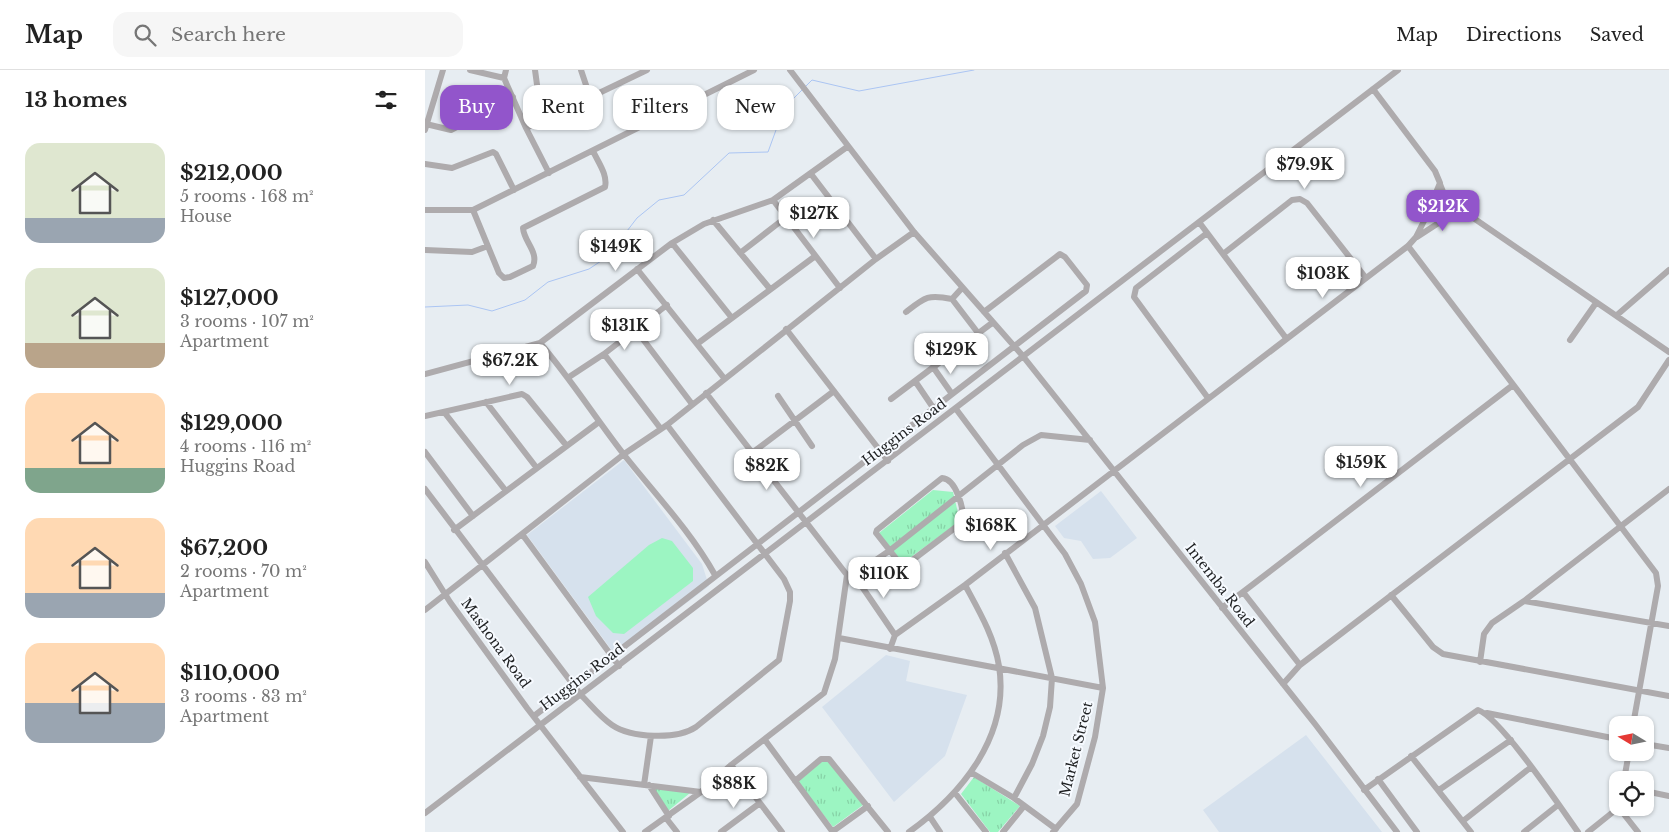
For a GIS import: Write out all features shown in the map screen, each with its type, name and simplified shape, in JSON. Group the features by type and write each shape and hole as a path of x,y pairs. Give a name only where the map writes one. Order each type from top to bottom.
{"street":[{"path":"440,129 426,127 443,70"},
{"path":"470,70 504,78"},
{"path":"506,70 504,78 507,85"},
{"path":"535,70 537,85"},
{"path":"581,70 586,85"},
{"path":"603,91 647,70"},
{"path":"425,210 473,210 593,151 744,72 754,70"},
{"name":"Intemba Road","path":"790,70 847,147 914,232 1014,346 1114,470 1397,832"},
{"name":"Huggins Road","path":"425,813 1398,70"},
{"path":"1373,90 1435,171 1444,194 1460,209 1669,352"},
{"path":"513,97 523,121"},
{"path":"527,130 549,173"},
{"path":"425,374 540,343 673,243 713,220 773,200 847,147"},
{"path":"473,210 499,273 504,278 533,266 536,260 523,236 523,228 605,187 607,181 605,174 593,151"},
{"path":"425,164 452,168 493,152 496,154 514,190"},
{"path":"811,174 876,258"},
{"path":"1416,238 1440,183"},
{"path":"1223,254 1292,200 1300,199 1307,203 1366,278"},
{"path":"773,200 814,257 840,288"},
{"path":"890,648 895,635 965,585 1043,523 1416,238 1460,209"},
{"path":"740,253 785,218"},
{"path":"713,220 770,289"},
{"path":"1199,222 1286,338"},
{"path":"425,610 624,454 664,427 876,258 914,232"},
{"path":"1207,233 1136,288 1134,297 1208,398"},
{"path":"673,243 732,318"},
{"path":"425,250 472,252 488,246"},
{"path":"1408,246 1656,572 1658,586 1635,716"},
{"path":"534,716 1087,290 1087,285 1065,257 1060,254 984,312"},
{"path":"697,344 814,257"},
{"path":"637,269 725,378"},
{"path":"1617,315 1669,270"},
{"path":"952,299 962,288"},
{"path":"906,312 924,298 933,295 952,299 978,333"},
{"path":"1570,340 1596,303"},
{"path":"569,377 604,354 667,305"},
{"path":"891,399 993,323"},
{"path":"786,329 888,461"},
{"path":"636,330 692,404"},
{"path":"540,343 569,377 599,422 690,536 715,575"},
{"path":"425,489 454,530 483,565 581,695 616,728 651,736 672,736 690,731 779,660 790,592 757,544 604,354"},
{"path":"1283,684 1300,665 1638,407 1669,360"},
{"path":"933,367 952,394"},
{"path":"915,381 934,409"},
{"path":"1222,608 1513,384"},
{"path":"752,453 834,391"},
{"path":"706,393 797,513 847,575 855,576 1023,445 1041,435 1090,440"},
{"path":"425,416 525,395 566,445"},
{"path":"778,396 812,446"},
{"path":"486,402 536,467"},
{"name":"Market Street","path":"956,409 1065,554 1089,604 1099,644 1103,688 1095,737 1077,804 1055,830"},
{"path":"444,412 506,491"},
{"path":"454,530 536,467 599,422"},
{"path":"425,452 473,516"},
{"path":"942,478 949,481 958,496 963,514 962,523 904,567 889,551 876,534 877,530 942,478"},
{"path":"1480,662 1482,642 1488,627 1669,489"},
{"path":"522,534 619,666"},
{"path":"1005,553 1035,608 1052,678 1050,708 1043,736 1032,764 1014,798"},
{"name":"Mashona Road","path":"425,562 445,594 534,716 623,832"},
{"path":"645,832 701,792 731,765 824,693 832,672 839,638 847,575"},
{"path":"855,576 895,635"},
{"path":"909,832 930,817 955,793 972,773 987,744 996,715 999,667 987,627 965,585"},
{"path":"1243,592 1300,665"},
{"path":"1391,595 1427,640 1439,652 1450,656 1669,696"},
{"path":"1524,600 1669,626"},
{"path":"839,638 1103,688"},
{"path":"1364,790 1476,710 1609,737"},
{"path":"1487,713 1511,740 1578,832"},
{"path":"651,736 647,785 677,832"},
{"path":"765,740 832,832 868,806"},
{"path":"1439,790 1511,740"},
{"path":"1654,746 1669,748"},
{"path":"1411,756 1471,832"},
{"path":"795,781 821,759 829,759 888,832"},
{"path":"731,765 782,832"},
{"path":"1463,821 1530,768"},
{"path":"972,773 1014,798 1055,830"},
{"path":"580,777 701,792"},
{"path":"1378,779 1417,832"},
{"path":"955,793 986,832"},
{"path":"1654,793 1669,796"},
{"path":"724,831 760,803"},
{"path":"1524,832 1558,805"},
{"path":"1003,832 1024,806"},
{"path":"1588,832 1609,816"},
{"path":"1625,816 1638,832"},
{"path":"930,817 940,832"}],"shaded area":[{"path":"624,460 702,564 709,586 616,656 527,535"},
{"path":"1101,491 1137,538 1110,558 1093,559 1081,541 1064,538 1055,526"},
{"path":"886,655 910,661 906,681 967,695 945,756 894,802 822,707"},
{"path":"1306,735 1382,832 1219,832 1203,810"}],"green space":[{"path":"933,490 953,492 960,521 903,563 879,533"},
{"path":"662,538 672,541 693,568 693,581 624,634 613,633 596,616 588,597 649,545"},
{"path":"822,761 829,761 863,805 833,827 798,782"},
{"path":"974,777 1020,806 998,832 990,832 961,794"},
{"path":"651,787 690,793 668,811"}],"waterway":[{"path":"805,87 812,80 859,91 974,70"},
{"path":"425,307 468,305 492,311 525,300 548,282 589,269 607,257 637,218 659,200 684,195 729,153 768,152 784,108 802,90"}]}
